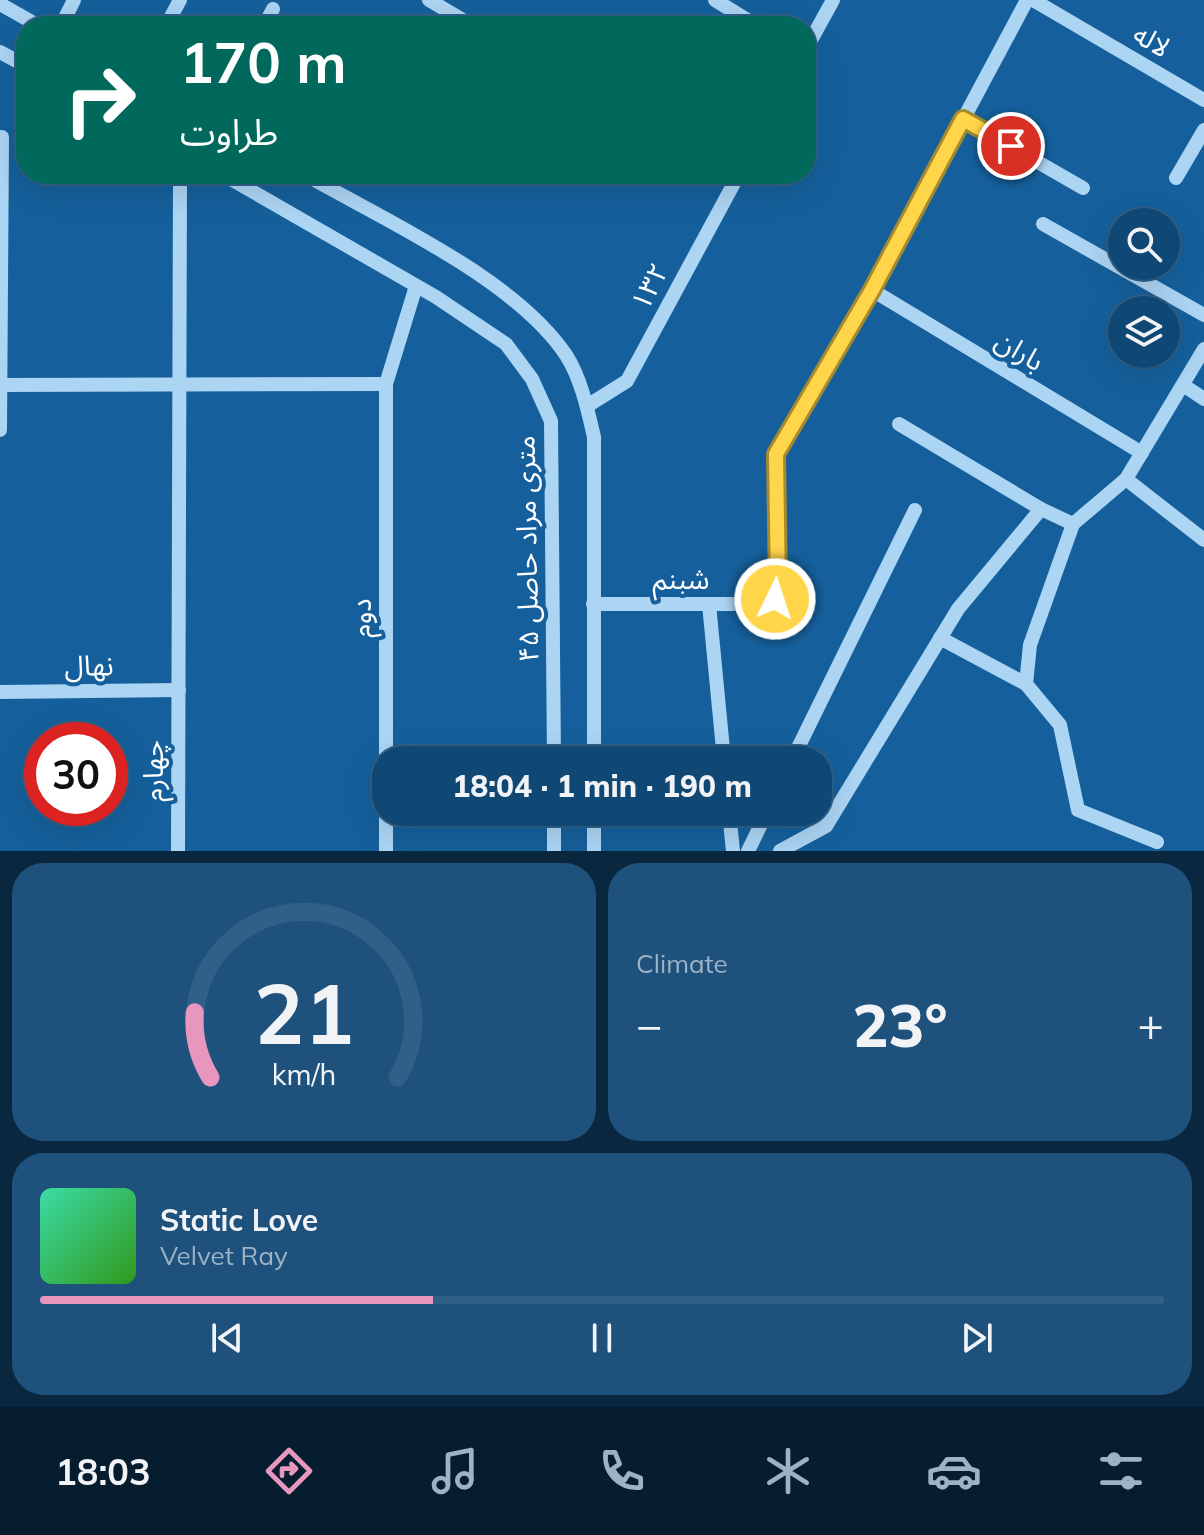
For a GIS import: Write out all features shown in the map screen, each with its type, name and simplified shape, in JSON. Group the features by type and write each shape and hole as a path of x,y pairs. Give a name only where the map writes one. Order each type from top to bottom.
{"street":[{"path":"429,0 456,16"},
{"path":"715,0 741,16"},
{"path":"816,31 833,0"},
{"name":"لاله","path":"1030,0 1204,100"},
{"name":"شبنم","path":"593,604 766,604 775,599 778,590 776,454 872,290 1030,0"},
{"path":"0,4 21,16"},
{"path":"269,16 273,9"},
{"path":"963,119 1083,188"},
{"path":"1176,178 1204,130"},
{"path":"0,430 2,137"},
{"name":"چهارم","path":"178,851 180,184"},
{"name":"۴۵ متری مراد حاصل","path":"239,184 416,286 506,344 532,379 551,421 554,746"},
{"path":"322,184 473,270 532,318 567,356 587,406 594,437 594,746"},
{"name":"۱۳۲","path":"587,406 627,381 730,184"},
{"path":"1043,224 1204,315"},
{"name":"دوم","path":"386,851 386,384 416,286"},
{"name":"باران","path":"872,290 1142,453"},
{"path":"1026,684 1030,645 1073,524 1126,479 1204,349"},
{"path":"0,385 386,384"},
{"path":"1183,385 1204,399"},
{"path":"899,424 1041,509 1073,524"},
{"path":"1126,479 1204,540"},
{"path":"780,851 826,826 958,609 1041,509"},
{"path":"799,746 915,510"},
{"path":"709,604 723,746"},
{"path":"940,638 1026,684 1060,725 1078,810 1157,842"},
{"name":"نهال","path":"0,692 179,690"},
{"path":"554,826 554,851"},
{"path":"594,826 594,851"},
{"path":"730,826 733,851"},
{"path":"748,851 760,826"}],"route":[{"path":"775,599 778,590 776,454 872,290 963,119 1011,146"}]}
